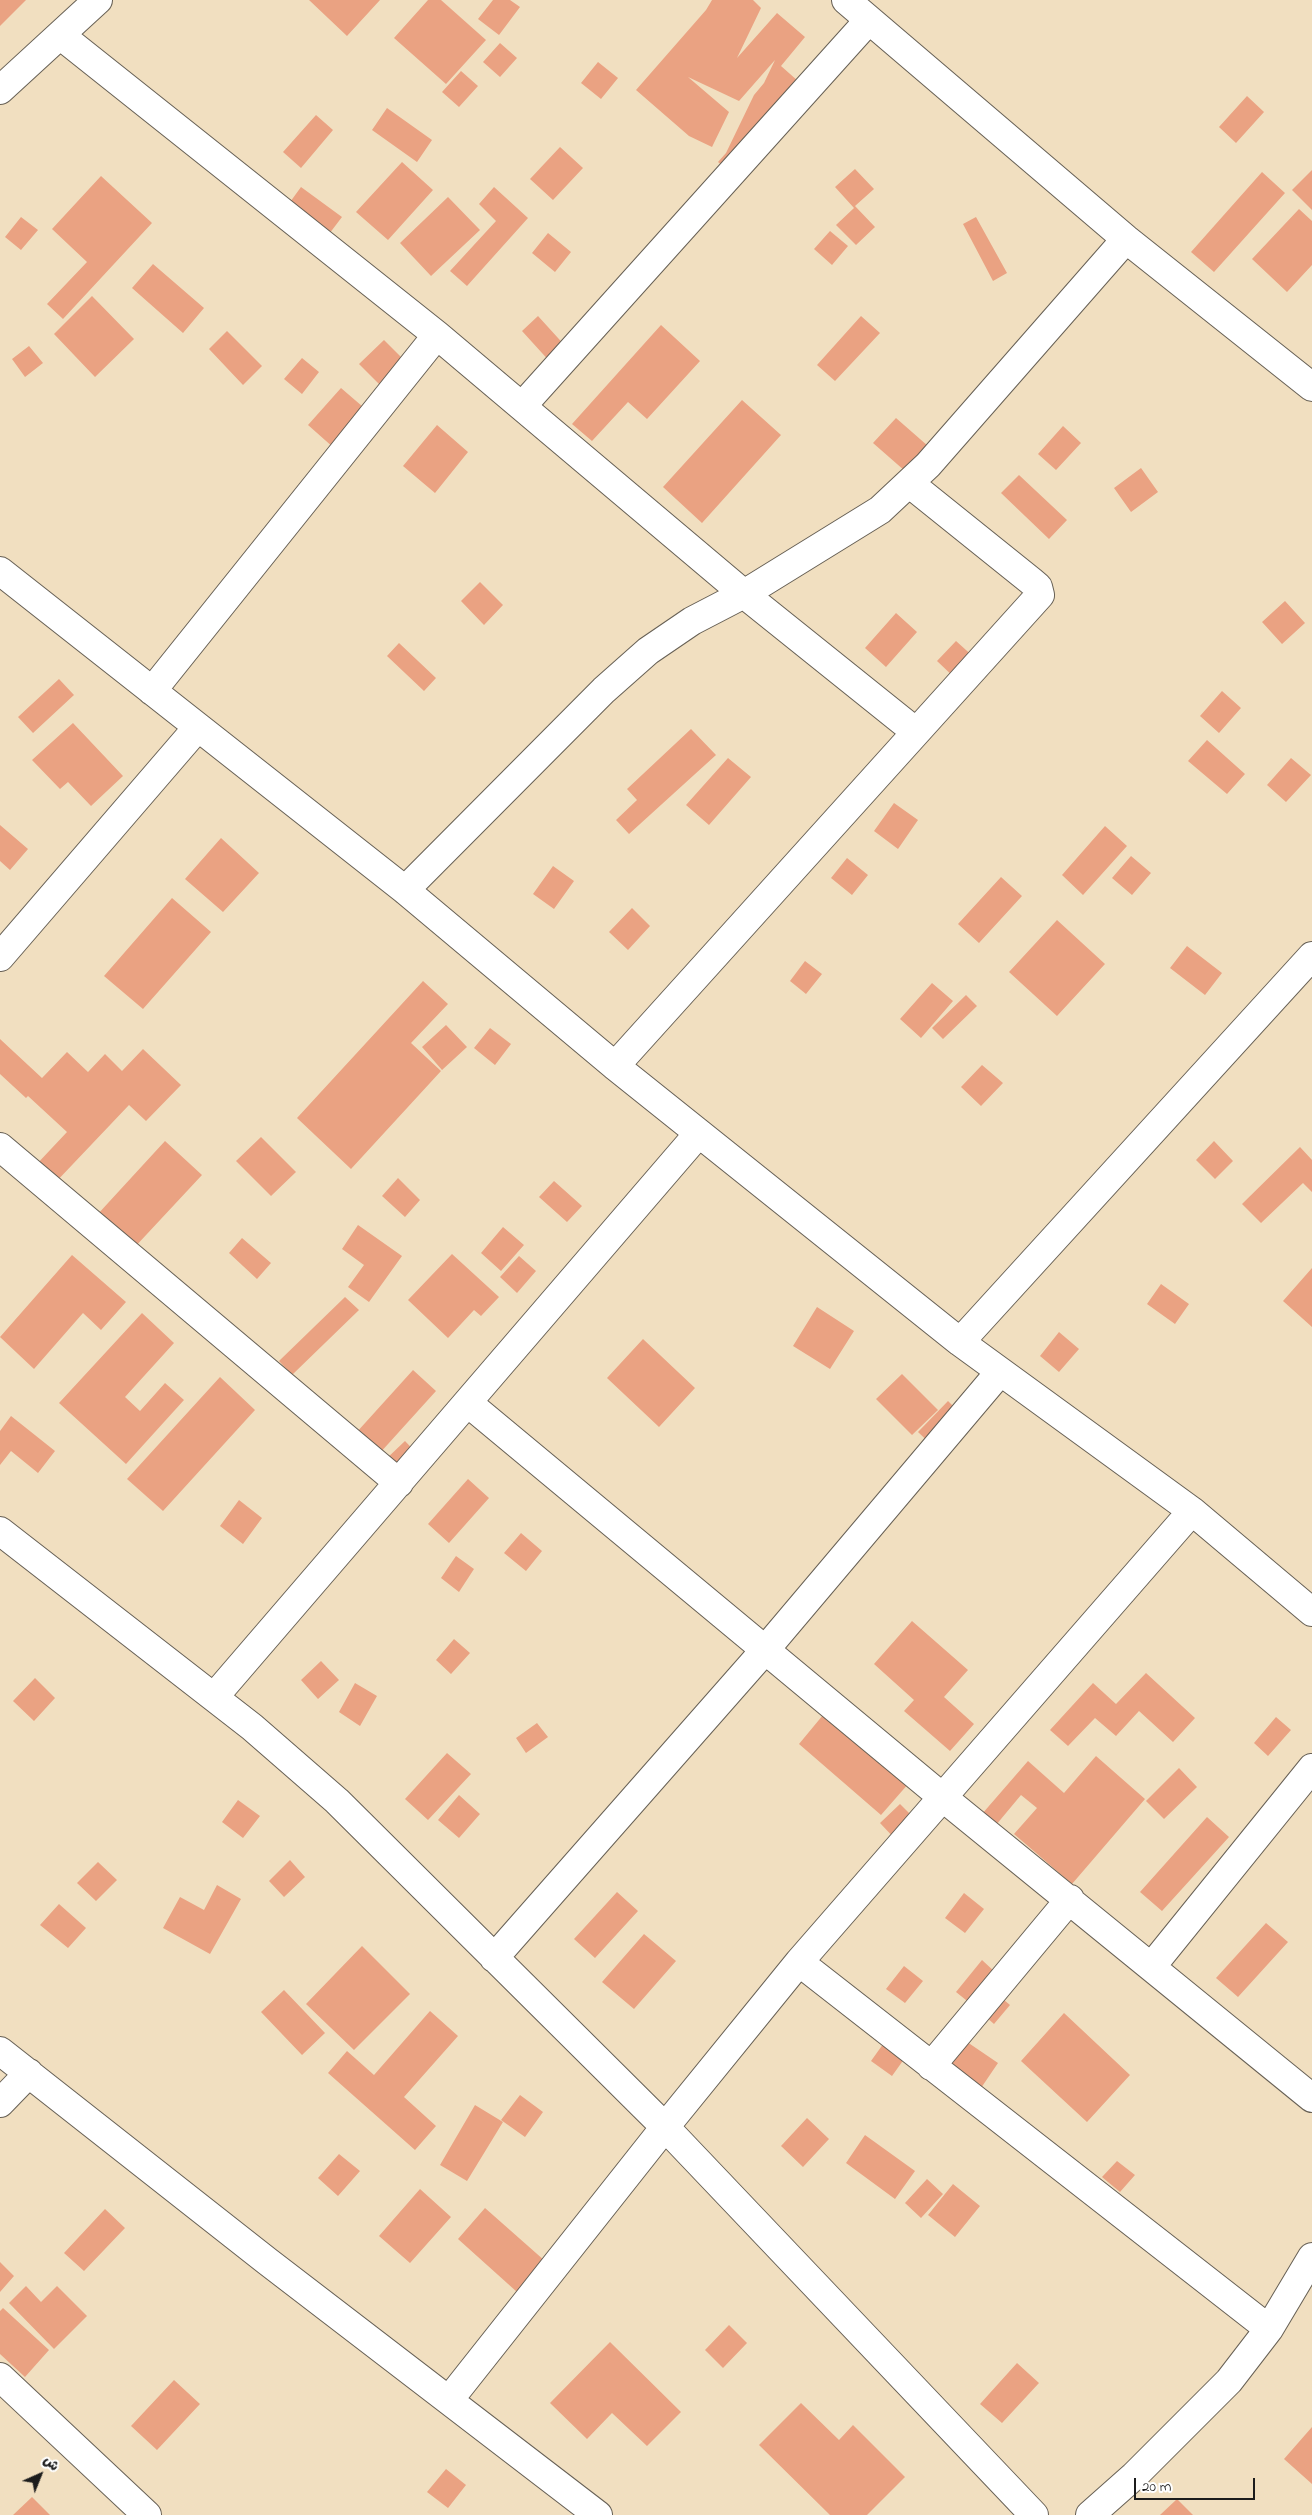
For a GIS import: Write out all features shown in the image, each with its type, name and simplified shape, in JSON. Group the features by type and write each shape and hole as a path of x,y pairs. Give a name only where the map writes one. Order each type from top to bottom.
{"street":[{"path":"0,90 98,0"},
{"path":"846,0 1126,240 1312,387"},
{"path":"522,405 869,20"},
{"path":"60,35 437,335 744,594 916,732"},
{"path":"405,890 604,690 648,651 692,621 744,594 880,510 909,483 1126,240"},
{"path":"152,691 437,335"},
{"path":"615,1066 1040,595 1038,587 1031,581 909,483"},
{"path":"0,571 405,890 615,1066 999,1373 1192,1511 1312,1612"},
{"path":"0,957 198,727"},
{"path":"960,1342 1309,964"},
{"path":"214,1697 699,1134"},
{"path":"0,1147 399,1483"},
{"path":"494,1958 766,1650 999,1373"},
{"path":"468,1404 941,1796 1070,1899 1312,2098"},
{"path":"449,2400 665,2127 799,1962 941,1796 1192,1511"},
{"path":"0,1531 214,1697 337,1801 665,2127 1034,2515"},
{"path":"1152,1966 1312,1768"},
{"path":"931,2066 1070,1899"},
{"path":"799,1962 1269,2329"},
{"path":"0,2051 267,2261 598,2515"},
{"path":"0,2103 29,2073"},
{"path":"1090,2515 1134,2476 1229,2381 1269,2329 1312,2256"},
{"path":"0,2377 147,2515"}],"building":[{"path":"0,0 26,0 0,26"},
{"path":"309,0 380,0 347,36"},
{"path":"428,0 441,0 486,40 446,84 394,38"},
{"path":"493,0 510,0 520,7 499,35 478,19"},
{"path":"712,0 753,0 761,8 737,58 777,13 805,37 781,66 798,81 735,176 718,162 726,153 754,95 764,83 775,60 739,101 688,77 729,112 712,147 689,136 636,90 706,10"},
{"path":"500,43 517,58 500,77 483,62"},
{"path":"598,62 618,78 601,99 581,83"},
{"path":"461,71 478,86 459,107 442,92"},
{"path":"1247,96 1264,112 1236,143 1219,127"},
{"path":"387,108 432,140 417,162 372,130"},
{"path":"316,115 333,130 301,168 283,152"},
{"path":"560,147 583,168 553,200 530,179"},
{"path":"402,162 433,190 388,240 356,212"},
{"path":"855,169 874,189 855,206 875,227 856,245 836,225 854,208 835,187"},
{"path":"1312,170 1312,210 1292,190"},
{"path":"1262,172 1285,193 1214,272 1191,252"},
{"path":"101,176 152,223 63,319 47,304 87,262 52,229"},
{"path":"301,187 342,217 326,238 285,209"},
{"path":"494,187 528,218 467,286 450,271 496,221 479,204"},
{"path":"448,197 480,230 431,276 400,243"},
{"path":"1299,209 1312,221 1312,265 1287,292 1252,259"},
{"path":"21,217 38,230 21,250 5,237"},
{"path":"976,217 1007,273 993,281 963,224"},
{"path":"830,231 848,246 832,265 814,249"},
{"path":"548,233 571,252 555,272 532,253"},
{"path":"153,264 204,308 183,333 132,288"},
{"path":"92,296 134,339 95,377 54,334"},
{"path":"538,316 568,349 552,364 522,331"},
{"path":"861,316 880,333 835,381 817,365"},
{"path":"661,325 700,361 647,419 628,402 592,441 572,424"},
{"path":"227,331 262,366 243,385 209,349"},
{"path":"384,340 405,361 381,386 359,364"},
{"path":"29,346 43,363 25,377 12,359"},
{"path":"302,358 319,372 302,394 284,379"},
{"path":"341,388 377,419 343,456 308,425"},
{"path":"742,400 781,435 702,523 663,487"},
{"path":"896,418 944,460 921,485 873,443"},
{"path":"437,425 468,452 435,493 403,466"},
{"path":"1063,426 1081,443 1056,470 1038,454"},
{"path":"1141,468 1158,492 1131,512 1114,488"},
{"path":"1019,475 1067,520 1049,539 1001,493"},
{"path":"480,582 503,605 484,625 461,601"},
{"path":"1285,601 1305,623 1282,644 1262,622"},
{"path":"896,613 917,632 886,667 865,648"},
{"path":"956,641 976,659 957,680 937,661"},
{"path":"399,643 436,678 424,691 387,656"},
{"path":"59,679 74,695 33,733 18,717"},
{"path":"1222,691 1241,708 1219,733 1200,716"},
{"path":"73,723 123,776 91,806 68,782 60,789 32,760"},
{"path":"691,729 716,755 629,834 616,820 637,800 627,789"},
{"path":"1207,740 1245,774 1227,794 1188,761"},
{"path":"728,758 751,777 709,825 686,805"},
{"path":"1291,758 1311,775 1286,802 1267,785"},
{"path":"894,803 918,820 898,849 874,831"},
{"path":"0,825 28,849 10,870 0,861"},
{"path":"1105,826 1127,846 1083,895 1062,875"},
{"path":"221,838 259,873 223,912 185,879"},
{"path":"1131,856 1151,873 1132,895 1112,878"},
{"path":"847,858 868,875 852,895 831,878"},
{"path":"553,866 574,881 554,909 533,894"},
{"path":"1001,877 1022,896 979,943 958,924"},
{"path":"172,898 211,932 143,1009 104,976"},
{"path":"632,908 650,926 628,950 609,932"},
{"path":"1057,920 1105,964 1057,1016 1009,972"},
{"path":"1187,946 1222,973 1205,995 1170,968"},
{"path":"805,961 822,974 806,994 790,981"},
{"path":"423,981 448,1004 411,1043 441,1071 351,1169 297,1118"},
{"path":"932,983 953,1001 921,1038 900,1019"},
{"path":"966,995 977,1006 943,1039 932,1028"},
{"path":"446,1025 467,1047 442,1070 422,1047"},
{"path":"490,1028 511,1044 495,1065 474,1048"},
{"path":"0,1039 42,1078 67,1052 88,1072 105,1054 122,1071 143,1049 181,1085 146,1121 129,1105 54,1184 35,1166 67,1132 28,1096 26,1098 0,1074"},
{"path":"982,1065 1003,1083 981,1106 961,1087"},
{"path":"261,1137 296,1172 271,1196 236,1161"},
{"path":"165,1141 202,1175 133,1249 97,1215"},
{"path":"1214,1141 1233,1161 1215,1179 1196,1160"},
{"path":"1300,1147 1312,1160 1312,1192 1303,1183 1261,1223 1242,1204"},
{"path":"398,1178 420,1200 405,1217 382,1196"},
{"path":"554,1181 582,1206 567,1222 539,1197"},
{"path":"358,1225 402,1256 369,1302 348,1287 364,1265 342,1249"},
{"path":"503,1227 524,1245 501,1271 481,1253"},
{"path":"242,1238 271,1263 257,1279 229,1253"},
{"path":"452,1254 499,1297 481,1316 474,1310 448,1338 408,1300"},
{"path":"72,1255 126,1302 101,1330 83,1313 34,1369 0,1337"},
{"path":"519,1256 536,1271 517,1293 500,1277"},
{"path":"1312,1268 1312,1327 1283,1301"},
{"path":"1161,1284 1189,1304 1175,1324 1147,1304"},
{"path":"345,1297 359,1310 292,1375 279,1361"},
{"path":"817,1307 854,1331 830,1369 793,1346"},
{"path":"142,1313 174,1343 125,1397 140,1411 165,1383 184,1400 126,1464 59,1403"},
{"path":"1059,1332 1079,1349 1059,1372 1040,1356"},
{"path":"643,1339 695,1388 659,1427 607,1378"},
{"path":"413,1370 436,1391 379,1454 356,1433"},
{"path":"902,1374 938,1410 912,1435 876,1399"},
{"path":"220,1377 255,1410 163,1511 127,1479"},
{"path":"948,1401 966,1419 936,1449 918,1432"},
{"path":"11,1416 55,1451 38,1473 11,1451 0,1465 0,1431"},
{"path":"405,1441 424,1461 403,1481 384,1461"},
{"path":"468,1479 489,1498 449,1543 428,1524"},
{"path":"239,1500 262,1518 243,1544 220,1526"},
{"path":"521,1533 542,1551 526,1571 504,1553"},
{"path":"456,1556 474,1569 459,1592 441,1578"},
{"path":"912,1621 968,1670 944,1697 974,1724 950,1751 904,1711 914,1700 874,1664"},
{"path":"454,1639 470,1653 451,1674 436,1660"},
{"path":"321,1661 339,1680 318,1699 301,1680"},
{"path":"1146,1673 1195,1718 1173,1742 1139,1711 1116,1736 1095,1718 1068,1746 1050,1730 1093,1683 1116,1704"},
{"path":"35,1678 55,1698 34,1721 13,1701"},
{"path":"355,1683 377,1696 360,1726 339,1712"},
{"path":"833,1703 916,1775 881,1815 799,1744"},
{"path":"1276,1717 1291,1730 1268,1756 1254,1743"},
{"path":"537,1723 548,1737 526,1753 516,1738"},
{"path":"447,1753 471,1774 428,1820 405,1799"},
{"path":"1096,1756 1145,1799 1072,1884 1014,1834 1037,1808 1021,1795 996,1825 982,1814 1028,1761 1064,1793"},
{"path":"1179,1768 1197,1787 1164,1819 1146,1801"},
{"path":"459,1795 480,1814 459,1838 438,1820"},
{"path":"238,1800 260,1816 243,1838 222,1822"},
{"path":"900,1804 916,1820 896,1840 880,1823"},
{"path":"1207,1817 1229,1837 1162,1911 1140,1892"},
{"path":"290,1860 305,1877 284,1897 269,1881"},
{"path":"98,1862 117,1880 96,1901 77,1883"},
{"path":"217,1885 241,1899 210,1954 163,1928 180,1897 204,1910"},
{"path":"617,1892 638,1911 595,1958 574,1939"},
{"path":"964,1893 984,1909 965,1933 945,1918"},
{"path":"59,1904 86,1928 68,1948 40,1925"},
{"path":"1266,1923 1288,1942 1238,1997 1216,1978"},
{"path":"644,1934 676,1961 634,2009 602,1982"},
{"path":"362,1946 410,1994 354,2050 306,2004"},
{"path":"982,1960 996,1973 971,2004 956,1992"},
{"path":"904,1966 923,1981 905,2003 886,1989"},
{"path":"284,1990 325,2033 302,2055 261,2012"},
{"path":"993,1991 1010,2005 994,2024 977,2009"},
{"path":"430,2011 458,2036 404,2097 436,2126 415,2150 328,2073 347,2051 374,2075"},
{"path":"1064,2013 1130,2075 1087,2122 1021,2061"},
{"path":"948,2029 998,2063 981,2088 931,2054"},
{"path":"891,2033 912,2048 892,2076 871,2061"},
{"path":"520,2095 543,2112 525,2137 501,2120"},
{"path":"475,2105 503,2122 467,2181 440,2165"},
{"path":"807,2118 829,2139 803,2167 781,2146"},
{"path":"865,2135 915,2171 895,2199 846,2163"},
{"path":"339,2154 360,2171 338,2196 318,2178"},
{"path":"1117,2161 1135,2175 1120,2192 1102,2177"},
{"path":"927,2179 943,2194 921,2218 905,2203"},
{"path":"953,2184 980,2206 955,2237 928,2215"},
{"path":"420,2189 451,2217 410,2263 379,2236"},
{"path":"485,2208 545,2261 517,2292 458,2239"},
{"path":"105,2209 125,2228 84,2271 64,2253"},
{"path":"0,2262 14,2276 0,2292"},
{"path":"26,2286 41,2302 57,2286 87,2316 54,2349 9,2303"},
{"path":"3,2308 49,2350 25,2377 0,2354 0,2311"},
{"path":"729,2325 747,2343 723,2368 705,2350"},
{"path":"610,2342 681,2412 647,2446 612,2413 587,2439 550,2403"},
{"path":"1017,2363 1039,2383 1002,2423 980,2404"},
{"path":"174,2380 200,2404 157,2450 131,2426"},
{"path":"801,2403 839,2440 853,2425 905,2477 867,2515 830,2515 759,2445"},
{"path":"1312,2427 1312,2484 1284,2459"},
{"path":"446,2469 466,2485 448,2508 427,2492"},
{"path":"32,2497 50,2515 13,2515"},
{"path":"1177,2499 1193,2515 1160,2515"}]}
